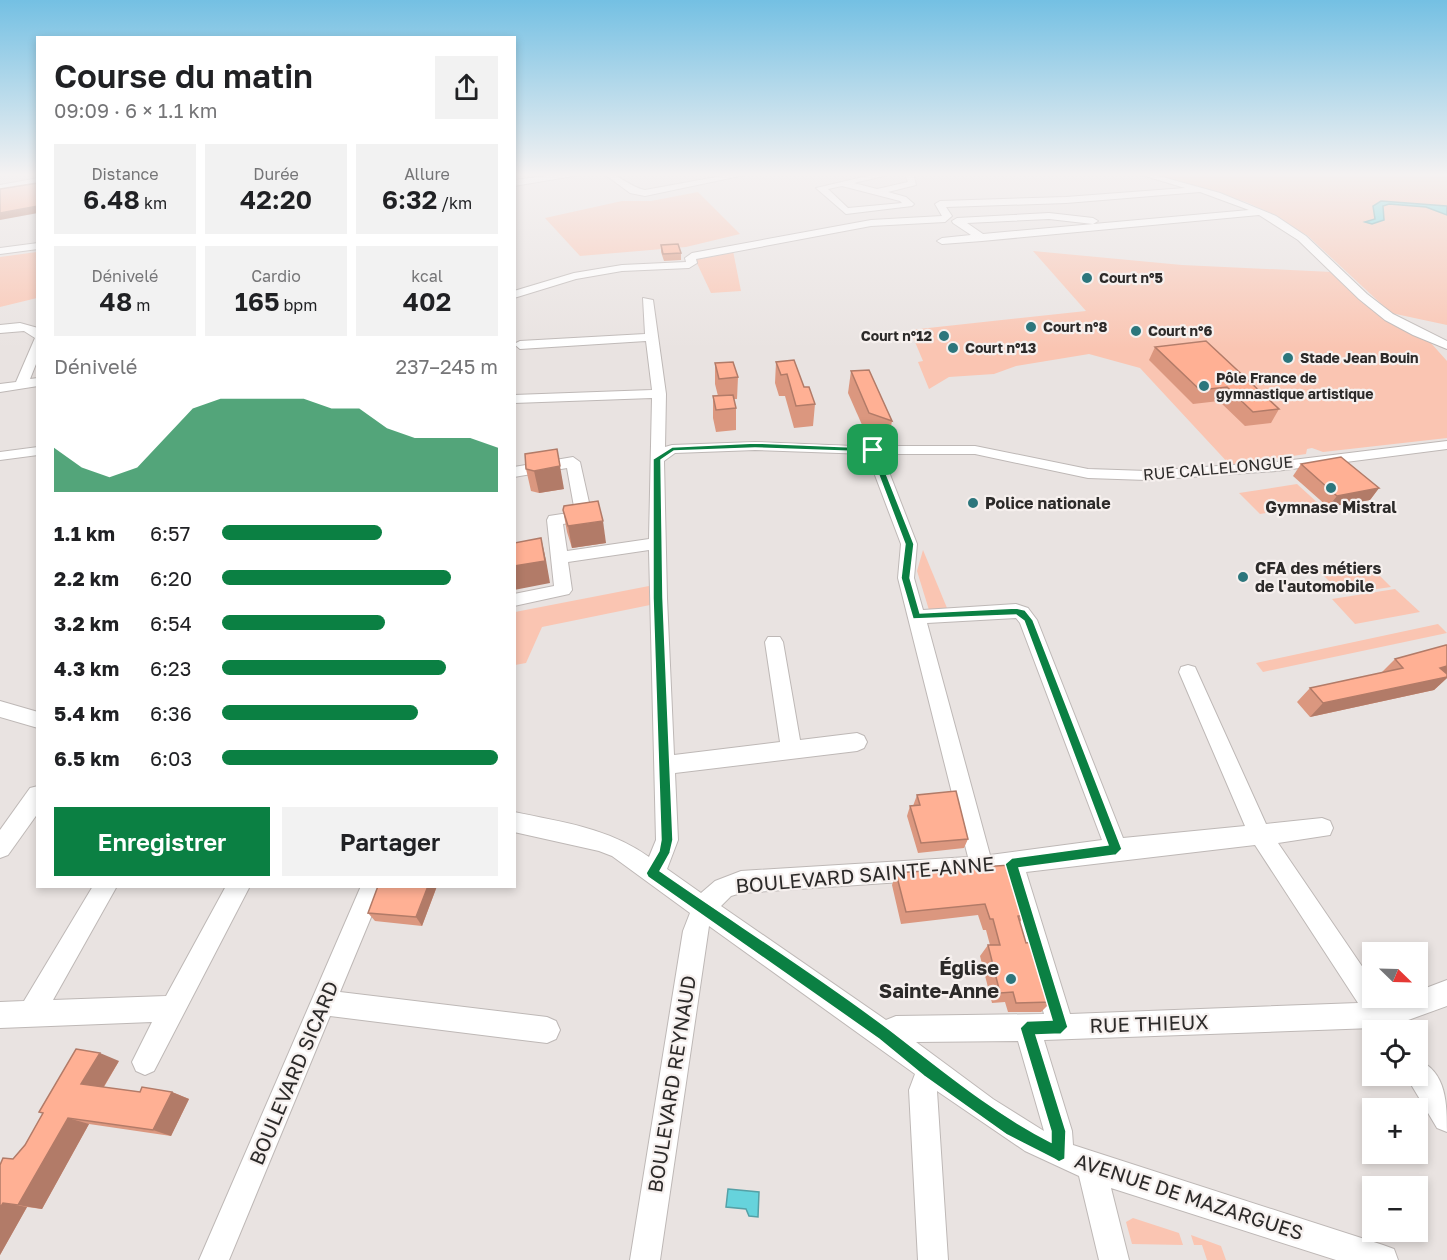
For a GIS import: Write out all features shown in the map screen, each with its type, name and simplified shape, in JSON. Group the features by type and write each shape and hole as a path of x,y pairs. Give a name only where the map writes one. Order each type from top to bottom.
{"street":[{"path":"516,294 574,276 622,268 689,265 693,263 690,258 692,256 823,232"},
{"path":"972,232 982,238"},
{"path":"942,241 1047,232"},
{"path":"1292,232 1303,239 1388,316 1423,336 1447,345"},
{"path":"0,253 36,247"},
{"path":"647,300 659,394 658,543 667,840 662,858 652,873"},
{"path":"0,329 21,327 31,329 36,333"},
{"path":"520,345 651,337"},
{"path":"21,385 36,346"},
{"path":"0,388 36,382"},
{"path":"516,399 659,394"},
{"name":"RUE CALLELONGUE","path":"657,459 672,449 708,447 994,451 1047,467 1102,475 1126,475 1200,473 1447,445"},
{"path":"873,450 909,544 906,578 982,867"},
{"path":"0,456 36,451"},
{"path":"516,471 573,462 584,516 555,520 563,590 516,600"},
{"path":"560,558 658,543"},
{"path":"916,616 1022,613 1028,620 1116,849"},
{"path":"774,642 791,750"},
{"path":"1188,672 1260,834 1383,1020"},
{"path":"0,709 36,719"},
{"path":"663,765 856,742"},
{"path":"0,848 36,798"},
{"name":"AVENUE DE MAZARGUES","path":"516,822 601,841 620,849 884,1034 929,1071 1012,1130 1059,1154 1091,1167 1383,1260"},
{"name":"BOULEVARD SAINTE-ANNE","path":"703,909 716,892 728,885 741,882 982,867 1116,849 1322,828"},
{"path":"1012,864 1061,1027"},
{"path":"31,1014 105,888"},
{"path":"145,1062 238,888"},
{"name":"BOULEVARD SICARD","path":"214,1260 372,888"},
{"name":"BOULEVARD REYNAUD","path":"645,1260 695,931 703,909"},
{"name":"RUE THIEUX","path":"1386,1020 1392,1013 1447,993"},
{"path":"324,1003 547,1030"},
{"path":"0,1015 173,1009"},
{"name":"RUE THIEUX","path":"884,1034 896,1029 1362,1022"},
{"path":"1027,1028 1058,1131 1059,1154"},
{"path":"929,1071 923,1090 933,1260"},
{"path":"1426,1086 1447,1118"},
{"path":"1091,1167 1114,1260"}],"shaded area":[{"path":"558,232 738,232 740,234 686,247 580,256"},
{"path":"1301,232 1447,232 1447,325 1391,313"},
{"path":"733,251 741,291 711,293 694,257"},
{"name":"Stade Jean Bouin","path":"1033,251 1182,265 1332,272 1377,314 1430,342 1447,361 1447,438 1323,452 1312,448 1307,449 1306,454 1230,465 1140,368 1089,354 1016,366 994,374 949,377 929,389 918,362 923,361 910,330 1086,311"},
{"path":"36,252 36,298 0,307 0,257"},
{"path":"1297,484 1319,504 1260,514 1239,493"},
{"path":"923,550 947,608 929,610 917,571"},
{"path":"1369,565 1391,587 1342,594 1320,572"},
{"path":"649,586 650,605 542,627 526,663 516,665 516,612"},
{"path":"1395,589 1420,612 1355,624 1332,599"},
{"path":"1438,624 1447,633 1263,672 1256,663"},
{"path":"1133,1218 1179,1233 1183,1245 1132,1244 1126,1222"},
{"path":"1191,1235 1221,1246 1226,1260 1207,1260 1202,1245 1194,1245"}],"water":[{"path":"728,1189 759,1192 758,1217 749,1216 746,1209 726,1207"}],"building":[{"path":"678,244 681,253 663,254 661,245"},
{"path":"1206,341 1279,409 1253,412 1227,387 1200,390 1155,347"},
{"path":"794,360 804,387 809,387 815,404 796,406 787,374 781,375 776,362"},
{"path":"733,362 738,377 719,379 715,363"},
{"path":"869,370 892,421 869,413 851,371"},
{"path":"733,395 736,408 716,410 713,396"},
{"path":"557,449 560,466 534,471 526,469 525,454"},
{"path":"1341,457 1379,488 1337,496 1301,464"},
{"path":"598,501 603,521 568,526 564,506"},
{"path":"541,538 545,561 516,566 516,543"},
{"path":"1447,645 1447,666 1440,668 1447,674 1447,677 1323,703 1310,688 1403,668 1395,659"},
{"path":"956,791 968,839 921,843 910,806 920,805 917,795"},
{"path":"1010,865 1025,915 1018,916 1026,943 1033,942 1051,1002 1016,1003 1013,992 1000,993 988,945 1000,945 993,919 990,919 985,904 906,912 896,873"},
{"path":"377,888 427,888 416,917 368,913"},
{"path":"76,1049 100,1053 81,1084 140,1092 142,1087 172,1092 153,1130 68,1118 18,1205 3,1203 0,1208 0,1165 3,1158 13,1159 25,1145 43,1113 39,1112"}],"place":[{"name":"Court n°5","path":"1087,278"},
{"name":"Court n°8","path":"1031,327"},
{"name":"Court n°6","path":"1136,331"},
{"name":"Court n°12","path":"944,336"},
{"name":"Court n°13","path":"953,348"},
{"name":"Stade Jean Bouin","path":"1288,358"},
{"name":"Pôle France de gymnastique artistique","path":"1204,386"},
{"name":"Gymnase Mistral","path":"1331,488"},
{"name":"Police nationale","path":"973,503"},
{"name":"CFA des métiers de l'automobile","path":"1243,577"},
{"name":"Église Sainte-Anne","path":"1011,979"}],"route":[{"path":"755,446 873,450 909,544 905,571 916,616 1016,611 1022,613 1028,620 1116,849 1012,864 1061,1027 1027,1028 1058,1131 1059,1154 1012,1130 929,1071 884,1034 652,873 664,853 667,840 658,598 657,459 663,452 672,449 755,446"}]}
